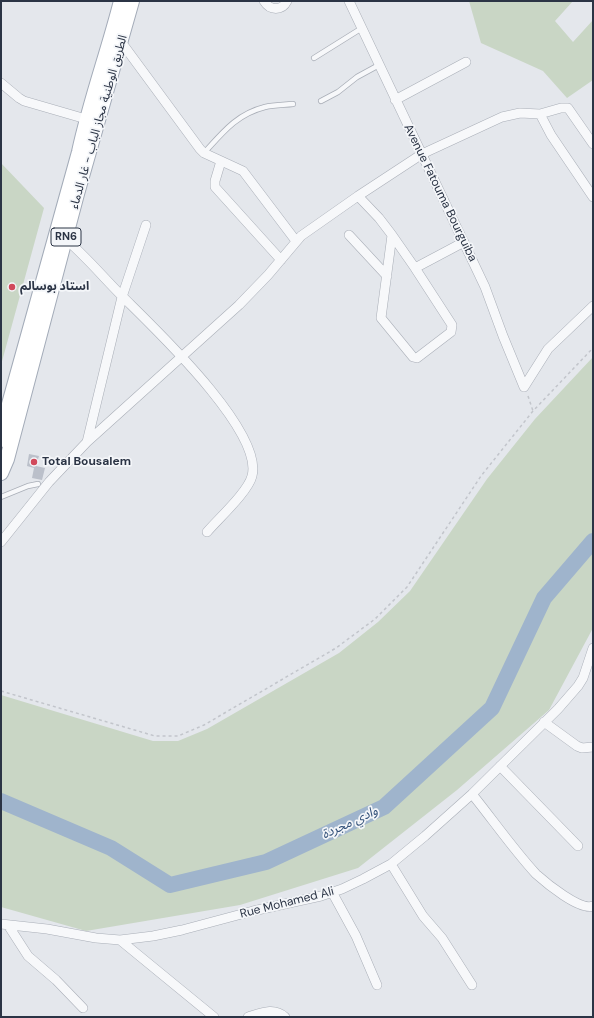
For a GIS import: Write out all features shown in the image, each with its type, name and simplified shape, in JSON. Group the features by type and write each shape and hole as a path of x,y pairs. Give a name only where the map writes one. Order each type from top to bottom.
{"main road":[{"name":"الطريق الوطنية مجاز الباب - غار الدماء","path":"1,440 21,383 117,37 121,1"},
{"name":"الطريق الوطنية مجاز الباب - غار الدماء","path":"84,153 86,119 132,1"},
{"name":"الطريق الوطنية مجاز الباب - غار الدماء","path":"1,474 6,459 21,383"}],"street":[{"path":"264,1 270,8 277,9 284,6 287,1"},
{"name":"Avenue Fatouma Bourguiba","path":"349,1 485,287 524,387"},
{"path":"117,37 204,153 243,172 296,241"},
{"path":"395,100 466,62"},
{"path":"1,83 24,101 86,119"},
{"path":"1,542 49,482 87,442 239,305 281,260 296,241 358,196 422,154 502,117 520,113 540,114 561,108 568,108 593,144"},
{"path":"540,114 551,134 593,197"},
{"path":"221,161 215,181 215,187 281,260"},
{"path":"358,196 379,218 392,235 450,322 452,328 451,332 417,358 413,356 381,318 392,235"},
{"path":"87,442 122,297 146,225"},
{"path":"62,235 182,356 231,416 250,453 253,466 252,476 248,485 207,532"},
{"path":"349,235 387,276"},
{"path":"415,268 464,242"},
{"path":"524,387 548,349 593,306"},
{"name":"Rue Mohamed Ali","path":"5,925 47,929 96,938 120,940 153,936 182,930 253,910 321,896 363,879 391,864 425,836 472,794 558,709 583,678 593,648"},
{"path":"544,722 577,746 582,748 593,747"},
{"path":"500,766 578,846"},
{"path":"472,794 538,875 574,902 589,908 593,906"},
{"path":"391,864 424,916 442,938 472,985"},
{"path":"332,892 356,936 377,984"},
{"path":"5,925 28,956 56,980 83,1008"},
{"path":"120,940 214,1017"},
{"path":"248,1017 275,1011 285,1017"}],"lane":[{"path":"314,58 363,28"},
{"path":"321,101 338,92 357,77 379,65"},
{"path":"204,153 228,127 239,118 250,112 266,107 293,104"},
{"path":"1,497 28,486 38,484"}],"path":[{"path":"1,691 155,736 178,736 204,725 336,648 375,620 407,587 481,476 533,411 593,348"},
{"path":"524,387 533,411"}],"green space":[{"path":"469,1 573,1 555,21 573,42 593,20 593,80 567,98 543,71 481,43"},
{"name":"استاد بوسالم","path":"1,163 44,208 1,365"},
{"path":"593,357 593,628 549,710 457,790 358,868 240,905 86,931 1,907 1,695 153,741 178,741 207,729 339,653 378,622 410,591 487,479 535,419"}],"building":[{"path":"29,454 39,456 36,466 45,468 42,480 32,478 34,468 27,466"}],"waterway":[{"name":"وادي مجردة","path":"1,801 111,848 170,885 266,862 384,807 492,708 544,598 593,541"}],"place":[{"name":"استاد بوسالم","path":"12,287"},
{"name":"Total Bousalem","path":"34,462"}]}
